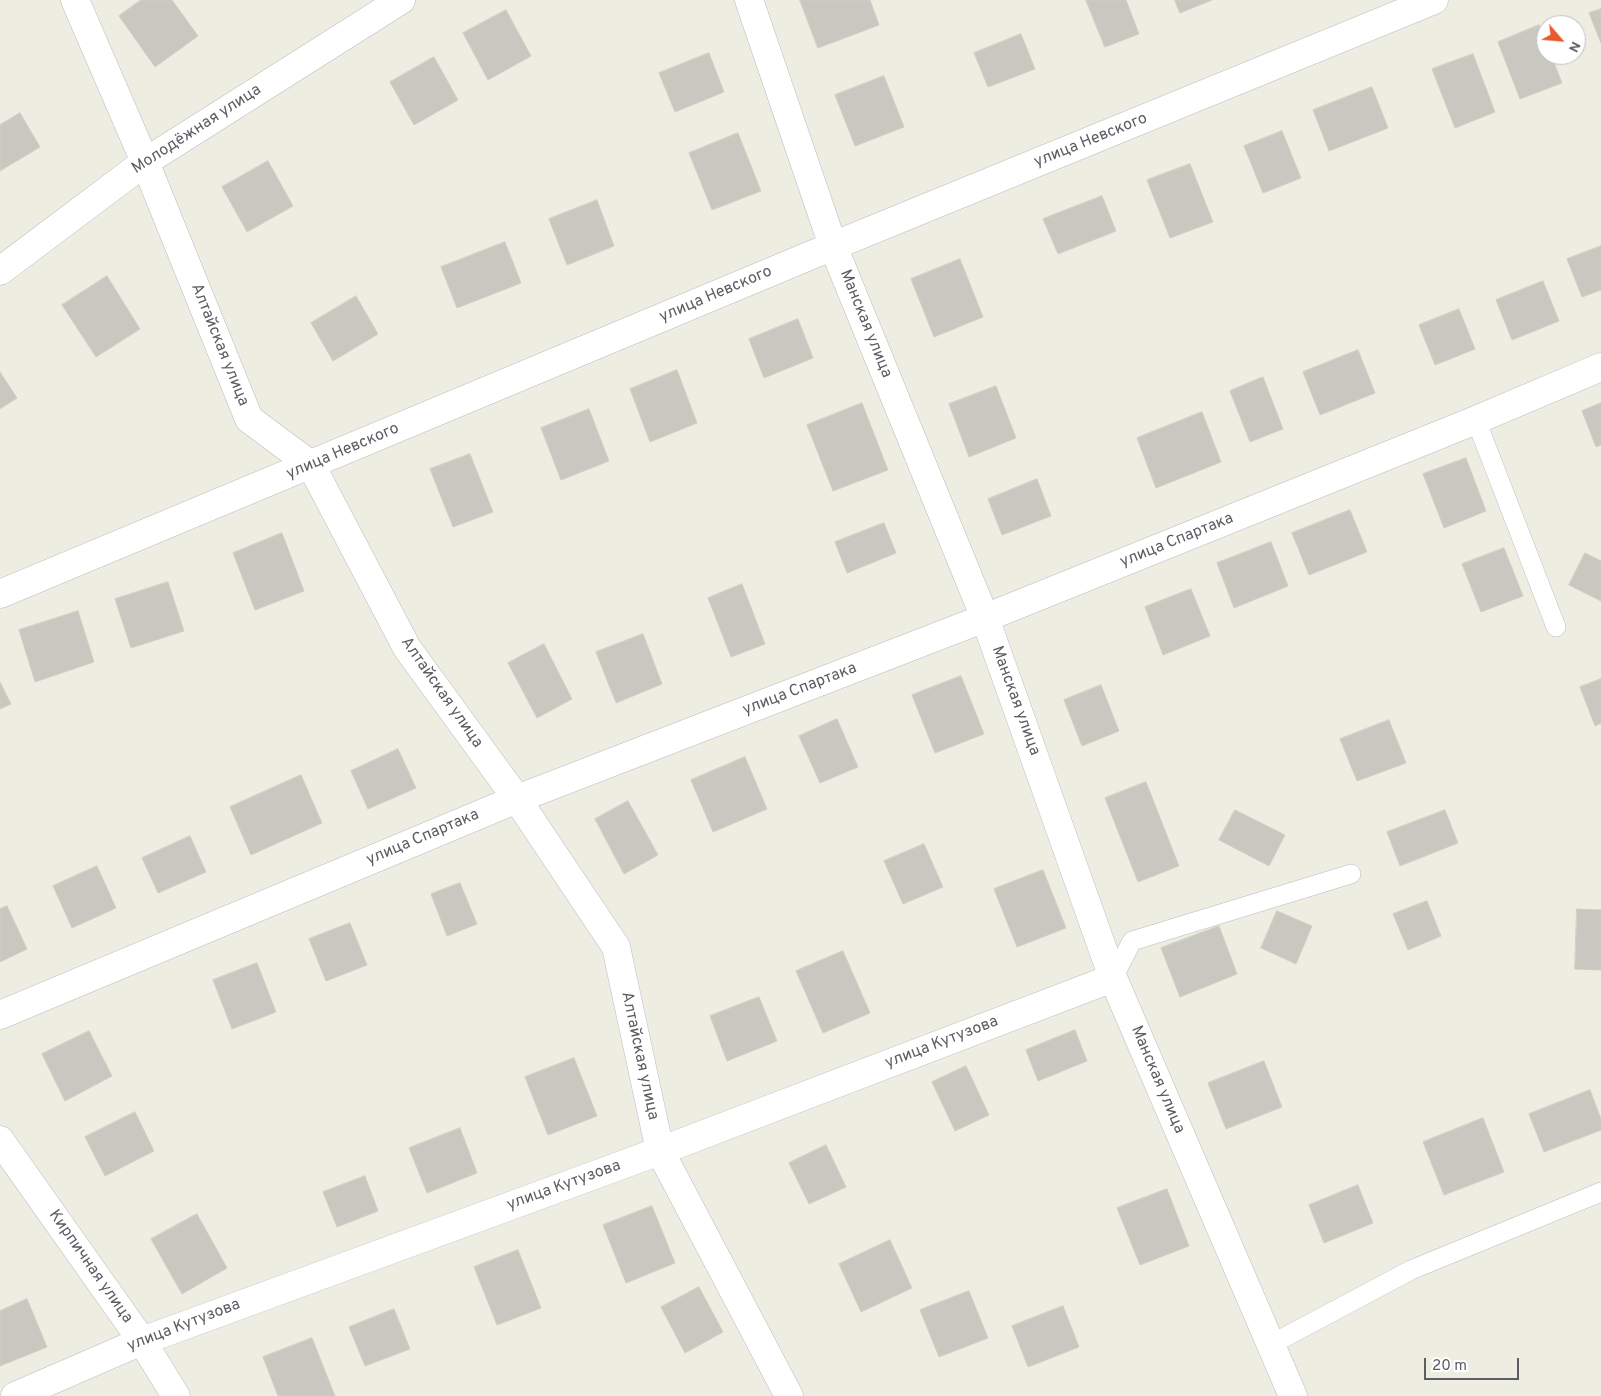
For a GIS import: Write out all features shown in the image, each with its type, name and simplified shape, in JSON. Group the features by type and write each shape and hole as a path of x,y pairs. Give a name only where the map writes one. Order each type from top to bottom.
{"street":[{"name":"Алтайская улица","path":"75,0 145,162 249,418 311,465 407,648 517,799 616,947 660,1151 789,1396"},
{"name":"Молодёжная улица","path":"0,271 145,162 402,0"},
{"name":"Манская улица","path":"749,0 833,246 985,618 1113,978 1293,1396"},
{"name":"улица Невского","path":"0,594 833,246 1434,0"},
{"name":"улица Спартака","path":"0,1015 517,799 985,618 1476,420 1601,367"},
{"name":"улица Кутузова","path":"15,1396 142,1341 660,1151 1113,978"},
{"name":"Кирпичная улица","path":"0,1140 142,1341 176,1396"}],"lane":[{"path":"1476,420 1556,627"},
{"path":"1113,978 1132,941 1351,874"},
{"path":"1270,1345 1411,1270 1601,1192"}],"building":[{"path":"141,0 172,0 198,36 155,67 119,16"},
{"path":"800,0 870,0 879,25 818,48"},
{"path":"1086,0 1126,0 1139,34 1105,47"},
{"path":"1175,0 1212,0 1180,13"},
{"path":"1601,9 1601,43 1589,13"},
{"path":"506,10 531,56 488,80 463,33"},
{"path":"1536,26 1536,65 1555,65 1562,83 1520,99 1498,42"},
{"path":"1021,34 1035,69 988,87 974,53"},
{"path":"709,53 724,92 675,112 659,73"},
{"path":"1473,54 1495,112 1455,128 1432,69"},
{"path":"434,57 458,100 414,125 390,82"},
{"path":"884,76 904,127 855,146 835,95"},
{"path":"1372,87 1388,128 1329,151 1313,110"},
{"path":"20,113 40,147 0,171 0,125"},
{"path":"1282,131 1301,178 1263,193 1244,146"},
{"path":"738,133 761,191 712,210 689,153"},
{"path":"268,161 293,206 247,232 222,187"},
{"path":"1190,164 1213,222 1170,238 1147,180"},
{"path":"1102,196 1116,231 1058,254 1043,219"},
{"path":"597,200 614,246 567,265 549,219"},
{"path":"505,242 521,283 457,308 441,267"},
{"path":"1601,246 1601,290 1582,297 1567,259"},
{"path":"960,259 983,317 934,337 911,279"},
{"path":"107,276 140,329 96,357 62,305"},
{"path":"1543,281 1559,321 1512,340 1496,300"},
{"path":"356,296 378,334 333,361 311,323"},
{"path":"1459,309 1475,349 1435,365 1419,325"},
{"path":"798,319 813,358 764,378 749,339"},
{"path":"1358,350 1375,393 1320,415 1303,372"},
{"path":"677,370 697,423 650,442 630,389"},
{"path":"0,372 17,398 0,409"},
{"path":"1263,377 1283,429 1250,442 1230,391"},
{"path":"996,386 1016,438 969,457 949,404"},
{"path":"862,403 888,470 833,491 807,425"},
{"path":"1601,403 1601,445 1596,447 1582,411"},
{"path":"589,409 609,461 561,480 541,428"},
{"path":"1202,412 1221,462 1156,488 1137,438"},
{"path":"470,454 493,512 453,527 430,469"},
{"path":"1466,458 1486,511 1444,528 1423,474"},
{"path":"1037,479 1051,516 1002,535 988,499"},
{"path":"1350,510 1367,552 1309,575 1292,533"},
{"path":"884,523 896,553 847,573 835,542"},
{"path":"282,533 304,591 255,610 233,553"},
{"path":"1271,542 1288,586 1234,608 1217,563"},
{"path":"1504,548 1523,596 1481,612 1462,564"},
{"path":"1585,553 1601,561 1601,601 1569,585"},
{"path":"168,582 184,631 131,648 115,599"},
{"path":"742,584 765,644 731,657 708,598"},
{"path":"1191,589 1210,636 1163,655 1145,607"},
{"path":"78,611 94,662 35,682 19,630"},
{"path":"643,634 662,684 616,703 596,652"},
{"path":"544,644 572,699 537,718 508,663"},
{"path":"961,676 984,734 935,753 912,695"},
{"path":"1601,679 1601,723 1595,726 1580,687"},
{"path":"0,682 11,704 0,709"},
{"path":"1101,685 1119,731 1082,746 1064,700"},
{"path":"837,719 858,767 820,783 799,736"},
{"path":"1389,720 1406,763 1357,781 1340,739"},
{"path":"398,749 416,788 368,809 351,771"},
{"path":"745,757 767,809 713,832 691,780"},
{"path":"301,775 322,823 251,855 230,807"},
{"path":"1146,782 1179,866 1138,882 1105,798"},
{"path":"628,801 658,855 624,874 595,819"},
{"path":"1235,810 1285,835 1269,866 1219,840"},
{"path":"1445,810 1458,843 1400,866 1387,832"},
{"path":"190,836 206,872 158,893 142,858"},
{"path":"924,844 943,887 903,904 884,861"},
{"path":"97,866 116,908 72,928 53,886"},
{"path":"1043,870 1066,928 1017,947 994,889"},
{"path":"460,883 477,924 447,936 431,894"},
{"path":"1427,901 1441,936 1408,950 1393,914"},
{"path":"7,906 27,949 0,962 0,909"},
{"path":"1577,909 1601,910 1601,970 1575,969"},
{"path":"1277,911 1312,926 1296,964 1261,948"},
{"path":"350,923 367,965 326,981 309,939"},
{"path":"1219,926 1237,974 1180,997 1161,948"},
{"path":"843,951 870,1013 823,1033 796,971"},
{"path":"257,963 276,1012 232,1029 213,980"},
{"path":"759,997 777,1041 727,1061 710,1016"},
{"path":"1075,1030 1087,1061 1038,1081 1026,1050"},
{"path":"89,1031 112,1076 65,1101 42,1054"},
{"path":"574,1058 597,1116 548,1135 525,1077"},
{"path":"1264,1061 1282,1107 1226,1129 1208,1083"},
{"path":"966,1066 989,1115 955,1131 932,1082"},
{"path":"1590,1090 1601,1119 1601,1130 1544,1152 1529,1114"},
{"path":"135,1112 154,1151 105,1176 85,1137"},
{"path":"1483,1118 1504,1172 1444,1195 1423,1142"},
{"path":"460,1128 477,1173 427,1193 409,1148"},
{"path":"826,1145 846,1187 809,1204 789,1163"},
{"path":"365,1176 378,1211 337,1227 323,1192"},
{"path":"1358,1185 1373,1223 1324,1243 1309,1205"},
{"path":"1167,1189 1189,1246 1140,1265 1117,1208"},
{"path":"652,1206 675,1263 626,1283 603,1225"},
{"path":"197,1214 227,1268 182,1294 151,1239"},
{"path":"890,1240 912,1288 861,1312 839,1264"},
{"path":"518,1250 541,1308 497,1325 474,1267"},
{"path":"699,1287 723,1332 685,1353 661,1307"},
{"path":"969,1291 988,1338 939,1357 920,1310"},
{"path":"27,1299 47,1347 0,1366 0,1311"},
{"path":"1063,1306 1079,1347 1028,1367 1012,1326"},
{"path":"394,1309 410,1349 365,1366 349,1327"},
{"path":"312,1338 335,1396 278,1396 263,1357"}]}
